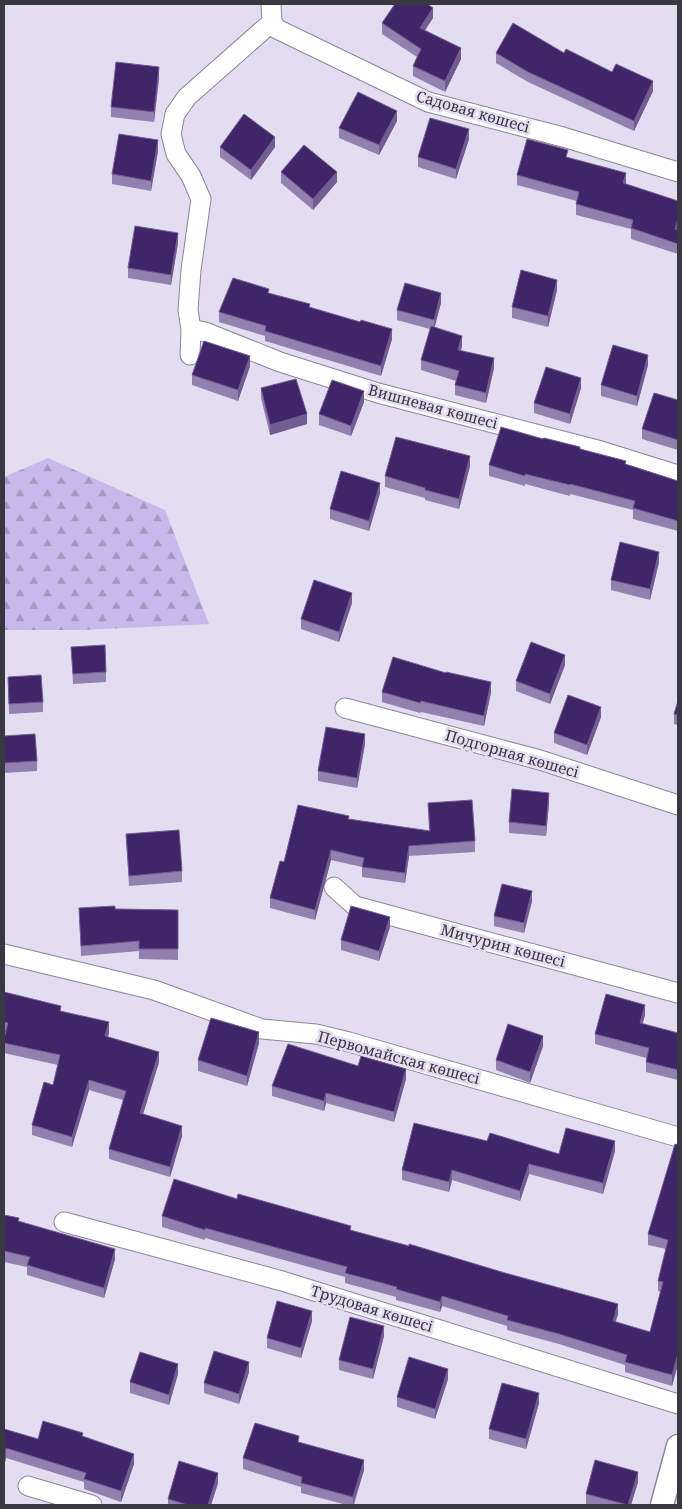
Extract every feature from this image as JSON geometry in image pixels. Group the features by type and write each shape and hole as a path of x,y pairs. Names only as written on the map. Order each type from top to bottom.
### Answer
{"street":[{"name":"Садовая көшесі","path":"273,18 428,102 563,137 678,172"},
{"path":"190,354 191,329 188,302 201,199 191,176 176,154 171,134 175,114 187,97 273,18"},
{"name":"Вишневая көшесі","path":"191,329 206,332 280,362 378,393 601,451 678,475"},
{"name":"Подгорная көшесі","path":"344,708 540,760 678,805"},
{"name":"Мичурин көшесі","path":"334,887 355,906 678,992"},
{"name":"Первомайская көшесі","path":"4,954 154,990 262,1029 316,1034 349,1042 678,1137"},
{"name":"Трудовая көшесі","path":"64,1222 282,1281 678,1404"},
{"path":"662,1505 678,1446"},
{"path":"28,1486 92,1505"}],"green space":[{"path":"48,458 165,510 209,624 83,630 4,630 4,477"}],"building":[{"path":"395,4 427,4 433,8 420,28 461,48 445,81 413,66 421,49 382,23"},
{"path":"513,23 564,53 566,49 612,72 616,64 653,81 634,121 528,72 496,53"},
{"path":"116,62 159,67 154,112 111,107"},
{"path":"358,92 397,111 379,145 339,128"},
{"path":"244,114 275,137 251,170 220,147"},
{"path":"430,118 469,129 456,169 418,157"},
{"path":"119,134 158,140 151,181 112,174"},
{"path":"527,139 568,150 566,157 626,173 623,183 678,201 678,219 675,229 678,230 678,244 631,228 633,220 576,204 579,192 517,175"},
{"path":"304,145 337,172 313,199 281,172"},
{"path":"135,226 178,233 171,275 128,268"},
{"path":"521,270 557,280 548,316 512,307"},
{"path":"233,278 269,289 268,293 310,304 309,307 392,329 381,366 265,331 266,326 219,312"},
{"path":"405,283 441,293 434,320 397,310"},
{"path":"431,326 462,336 458,350 494,358 486,393 455,385 459,371 421,360"},
{"path":"204,341 250,356 238,390 192,375"},
{"path":"613,345 648,355 637,396 601,385"},
{"path":"546,367 581,378 570,414 534,403"},
{"path":"296,379 307,414 270,425 261,388"},
{"path":"332,380 364,391 351,426 319,414"},
{"path":"654,393 678,400 678,440 642,429"},
{"path":"501,427 626,461 625,464 678,481 678,521 633,508 635,501 570,484 525,474 525,476 489,465"},
{"path":"396,437 470,456 459,499 385,476"},
{"path":"341,471 380,483 369,521 330,509"},
{"path":"620,542 659,552 650,589 611,580"},
{"path":"314,580 352,593 339,632 301,619"},
{"path":"531,642 565,655 550,694 516,681"},
{"path":"105,645 106,672 73,674 71,647"},
{"path":"393,657 446,673 491,682 484,716 421,701 420,703 382,692"},
{"path":"41,675 43,702 9,704 8,677"},
{"path":"568,695 601,707 587,745 554,733"},
{"path":"678,701 678,715 674,714"},
{"path":"326,727 365,734 357,778 318,771"},
{"path":"35,734 37,761 4,763 4,736"},
{"path":"512,789 549,793 546,826 509,822"},
{"path":"472,800 475,841 409,846 405,873 362,867 364,858 331,850 315,910 270,898 280,861 284,862 298,805 349,816 348,819 430,831 428,803"},
{"path":"179,830 182,871 129,876 126,834"},
{"path":"502,884 532,891 524,923 494,916"},
{"path":"115,906 115,909 178,910 178,949 139,949 139,941 81,946 79,908"},
{"path":"351,906 390,917 379,951 341,940"},
{"path":"4,992 61,1006 60,1011 109,1022 105,1036 159,1052 140,1113 182,1126 170,1167 109,1149 126,1091 89,1080 72,1137 32,1125 44,1082 53,1085 60,1055 4,1043 8,1023 4,1022"},
{"path":"606,994 645,1005 640,1023 678,1033 678,1070 646,1062 649,1048 595,1034"},
{"path":"211,1018 259,1032 247,1076 198,1060"},
{"path":"508,1024 543,1036 530,1072 496,1060"},
{"path":"288,1044 358,1066 361,1056 406,1069 394,1112 326,1093 324,1101 272,1086"},
{"path":"414,1123 487,1141 490,1133 559,1154 566,1128 615,1141 603,1183 529,1164 520,1191 452,1170 449,1182 402,1170"},
{"path":"675,1144 678,1145 678,1354 672,1375 625,1362 627,1355 507,1320 508,1316 442,1296 440,1302 396,1289 397,1287 345,1273 347,1267 205,1228 205,1230 162,1216 174,1179 237,1199 238,1194 351,1226 350,1230 409,1246 409,1244 618,1304 613,1321 650,1332 663,1282 658,1281 668,1240 648,1234"},
{"path":"4,1215 19,1218 18,1221 115,1249 104,1288 27,1265 30,1257 4,1251"},
{"path":"277,1301 312,1311 301,1348 267,1338"},
{"path":"350,1317 384,1326 373,1369 339,1360"},
{"path":"214,1351 249,1362 239,1394 204,1383"},
{"path":"140,1352 178,1364 169,1395 130,1382"},
{"path":"409,1357 448,1369 435,1409 397,1397"},
{"path":"502,1383 539,1393 526,1439 489,1429"},
{"path":"43,1421 83,1433 82,1436 134,1454 121,1491 84,1479 86,1473 6,1448 4,1456 4,1429 38,1439"},
{"path":"255,1423 299,1436 298,1442 364,1460 353,1497 301,1483 302,1477 243,1458"},
{"path":"595,1460 638,1472 628,1505 586,1494"},
{"path":"179,1461 218,1473 208,1505 188,1505 168,1499"}]}
